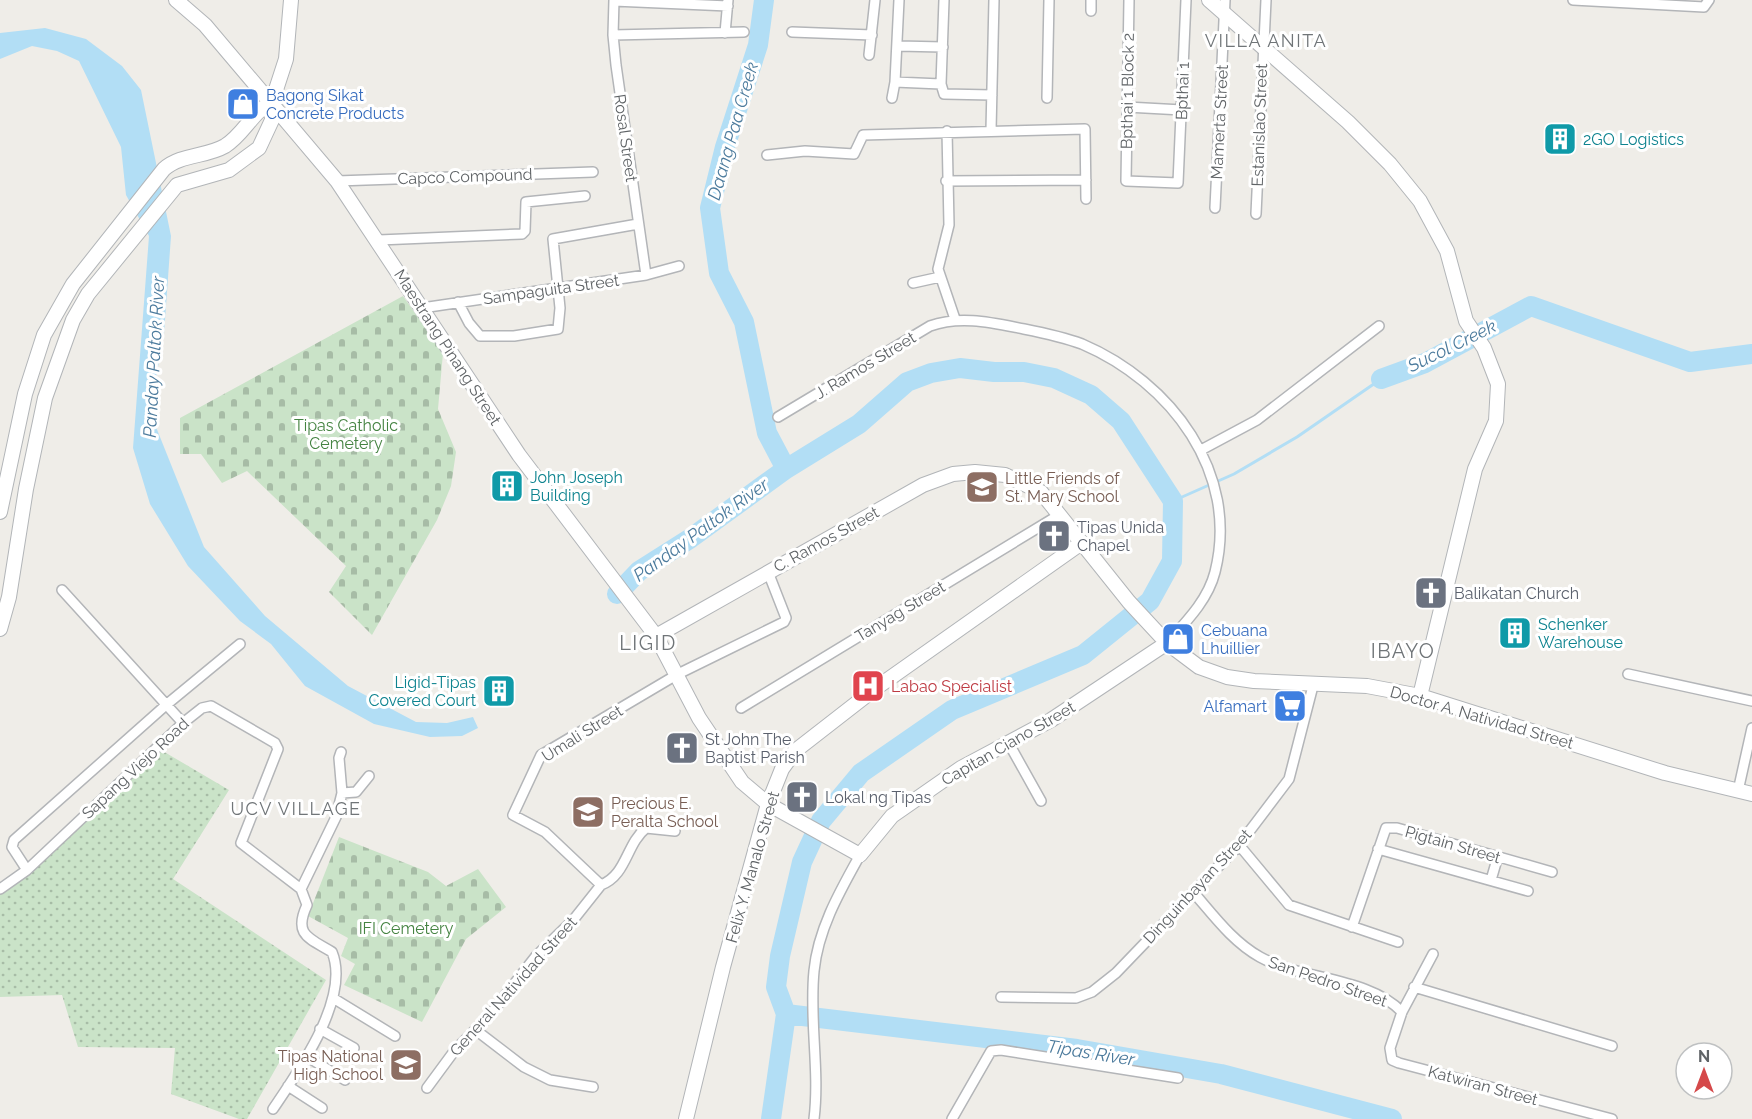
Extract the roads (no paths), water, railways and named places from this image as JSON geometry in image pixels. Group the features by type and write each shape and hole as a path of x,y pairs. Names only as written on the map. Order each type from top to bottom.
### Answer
{"main road":[{"name":"Maestrang Pinang Street","path":"176,0 205,26 338,180 519,455 656,636 678,674 699,718 742,782 768,804 860,855"},
{"path":"0,630 9,597 26,489 54,369 73,320 88,294 175,188 190,180 230,170 259,148 272,120 272,102 286,59 291,0"},
{"path":"1209,0 1348,122 1390,164 1420,201 1447,251 1470,328 1480,343 1499,390 1496,421 1475,469 1420,696"},
{"path":"0,512 25,394 44,335 73,284 161,172 180,160 223,147 237,135 259,109 272,102"},
{"name":"C. Ramos Street","path":"656,636 923,485 953,474 975,472 1005,475 1041,492 1059,514"},
{"name":"Doctor A. Natividad Street","path":"1059,514 1080,544 1129,603 1167,643 1199,667 1227,677 1254,681 1366,686 1420,696 1665,773 1745,793"},
{"name":"Felix Y. Manalo Street","path":"687,1119 723,967 768,804 782,769 795,751 876,688 1080,544"},
{"name":"Capitan Ciano Street","path":"860,855 892,816 961,768 1051,720 1167,643"}],"street":[{"path":"614,0 728,3 725,33"},
{"name":"Rosal Street","path":"614,0 613,34 646,275"},
{"path":"869,55 875,0"},
{"path":"892,0 899,0 898,46 892,98"},
{"path":"944,0 942,84 944,94 992,95"},
{"path":"991,130 994,0"},
{"path":"1047,98 1049,0"},
{"path":"1091,0 1091,11"},
{"name":"Bpthai 1 Block 2","path":"1129,0 1125,181 1179,183"},
{"name":"Bpthai 1","path":"1179,183 1186,0"},
{"name":"Mamerta Street","path":"1215,208 1225,0"},
{"name":"Estanislao Street","path":"1256,214 1266,0"},
{"path":"1573,0 1704,7 1709,0"},
{"path":"613,34 744,32"},
{"path":"792,32 872,35"},
{"path":"898,46 943,46"},
{"path":"895,82 942,84"},
{"path":"1127,107 1182,110"},
{"path":"767,155 805,152 854,154 863,135 1084,129 1086,199"},
{"path":"947,131 946,180 949,225 938,269 955,319"},
{"name":"Capco Compound","path":"338,180 593,172"},
{"path":"946,180 1086,180"},
{"path":"379,240 522,234 525,231 526,202 585,196"},
{"path":"458,302 477,335 513,336 558,329 558,289 553,239 638,224"},
{"name":"Sampaguita Street","path":"422,308 646,275 679,266"},
{"path":"913,283 940,277"},
{"name":"J. Ramos Street","path":"778,417 930,326 955,319 1058,336 1083,345 1139,377 1169,405 1201,450 1217,490 1222,525 1215,573 1198,608 1167,643"},
{"path":"1201,450 1257,420 1379,326"},
{"name":"Tanyag Street","path":"741,708 1059,514"},
{"name":"Umali Street","path":"601,885 544,832 513,815 541,755 678,674 784,622 786,618 768,572"},
{"path":"62,590 183,723"},
{"path":"27,870 12,847 14,840 166,705 240,644"},
{"path":"1628,674 1752,701"},
{"name":"Dinguinbayan Street","path":"1000,997 1076,998 1092,992 1116,973 1239,845 1289,778 1314,682"},
{"name":"Sapang Viejo Road","path":"0,890 27,870 183,723 201,708 211,706 278,746 241,843 301,889"},
{"path":"1745,793 1752,728"},
{"path":"1008,742 1041,801"},
{"path":"273,1109 306,1056 333,998 335,958 332,952 305,936 301,928 301,920 307,905 301,889 336,817 342,793 339,758 341,752"},
{"path":"342,793 356,792 369,776"},
{"name":"Pigtain Street","path":"1352,927 1383,831 1391,827 1552,872"},
{"name":"General Natividad Street","path":"427,1088 455,1050 477,1031 536,956 574,919 601,885 611,881 618,874 639,834 646,828 675,831"},
{"path":"1239,845 1285,902 1295,908 1398,942"},
{"path":"1378,849 1528,891"},
{"path":"814,1119 817,1091 813,1005 817,957 834,903 860,855"},
{"path":"1491,880 1498,856"},
{"name":"San Pedro Street","path":"1194,893 1236,940 1262,958 1384,997 1402,1012 1390,1057"},
{"path":"1402,1012 1433,954"},
{"path":"1414,987 1612,1046"},
{"path":"333,998 394,1036"},
{"path":"320,1029 354,1048"},
{"path":"477,1031 524,1067 550,1080 593,1087"},
{"path":"952,1119 991,1051 1001,1050 1178,1078"},
{"path":"306,1056 345,1080"},
{"name":"Katwiran Street","path":"1390,1057 1399,1063 1612,1119"},
{"path":"288,1086 322,1108"}],"water":[{"path":"45,28 86,39 122,66 141,90 171,236 164,334 154,388 156,427 204,547 265,616 348,686 416,722 447,723 473,717 478,728 462,736 430,737 374,724 305,686 271,644 240,621 188,566 150,504 133,448 149,236 126,195 121,147 79,61 57,51 32,46 0,59 0,33"}],"waterway":[{"name":"Daang Paa Creek","path":"764,0 758,45 725,147 710,208 719,273 744,322 767,433 786,469 859,424 907,382 931,373 960,368 994,372 1024,372 1054,378 1091,395 1121,421 1173,501 1172,561 1150,601 1083,655 952,710 861,773 821,821 802,862 780,956 776,987 786,1014 771,1119"},
{"name":"Sucol Creek","path":"1381,379 1425,363 1531,306 1690,362 1752,354"},
{"name":"Sucol Creek","path":"1173,501 1234,474 1297,437 1381,379"},
{"name":"Panday Paltok River","path":"617,594 639,571 691,538 786,469"},
{"name":"Tipas River","path":"786,1014 1077,1049 1221,1074 1392,1119"}],"place":[{"name":"Bagong Sikat Concrete Products","path":"243,104"},
{"name":"2GO Logistics","path":"1560,139"},
{"name":"John Joseph Building","path":"507,486"},
{"name":"Little Friends of St. Mary School","path":"982,487"},
{"name":"Tipas Unida Chapel","path":"1054,536"},
{"name":"Balikatan Church","path":"1431,593"},
{"name":"Schenker Warehouse","path":"1515,633"},
{"name":"Cebuana Lhuillier","path":"1178,639"},
{"name":"Labao Specialist","path":"868,686"},
{"name":"Ligid-Tipas Covered Court","path":"499,691"},
{"name":"Alfamart","path":"1290,706"},
{"name":"St John The Baptist Parish","path":"682,748"},
{"name":"Lokal ng Tipas","path":"802,797"},
{"name":"Precious E. Peralta School","path":"588,812"},
{"name":"Tipas National High School","path":"406,1065"}],"district":[{"name":"VILLA ANITA","path":"1266,41"},
{"name":"LIGID","path":"648,643"},
{"name":"IBAYO","path":"1403,651"},
{"name":"UCV VILLAGE","path":"296,809"}],"park label":[{"name":"Tipas Catholic Cemetery","path":"346,434"},
{"name":"IFI Cemetery","path":"406,928"}]}
